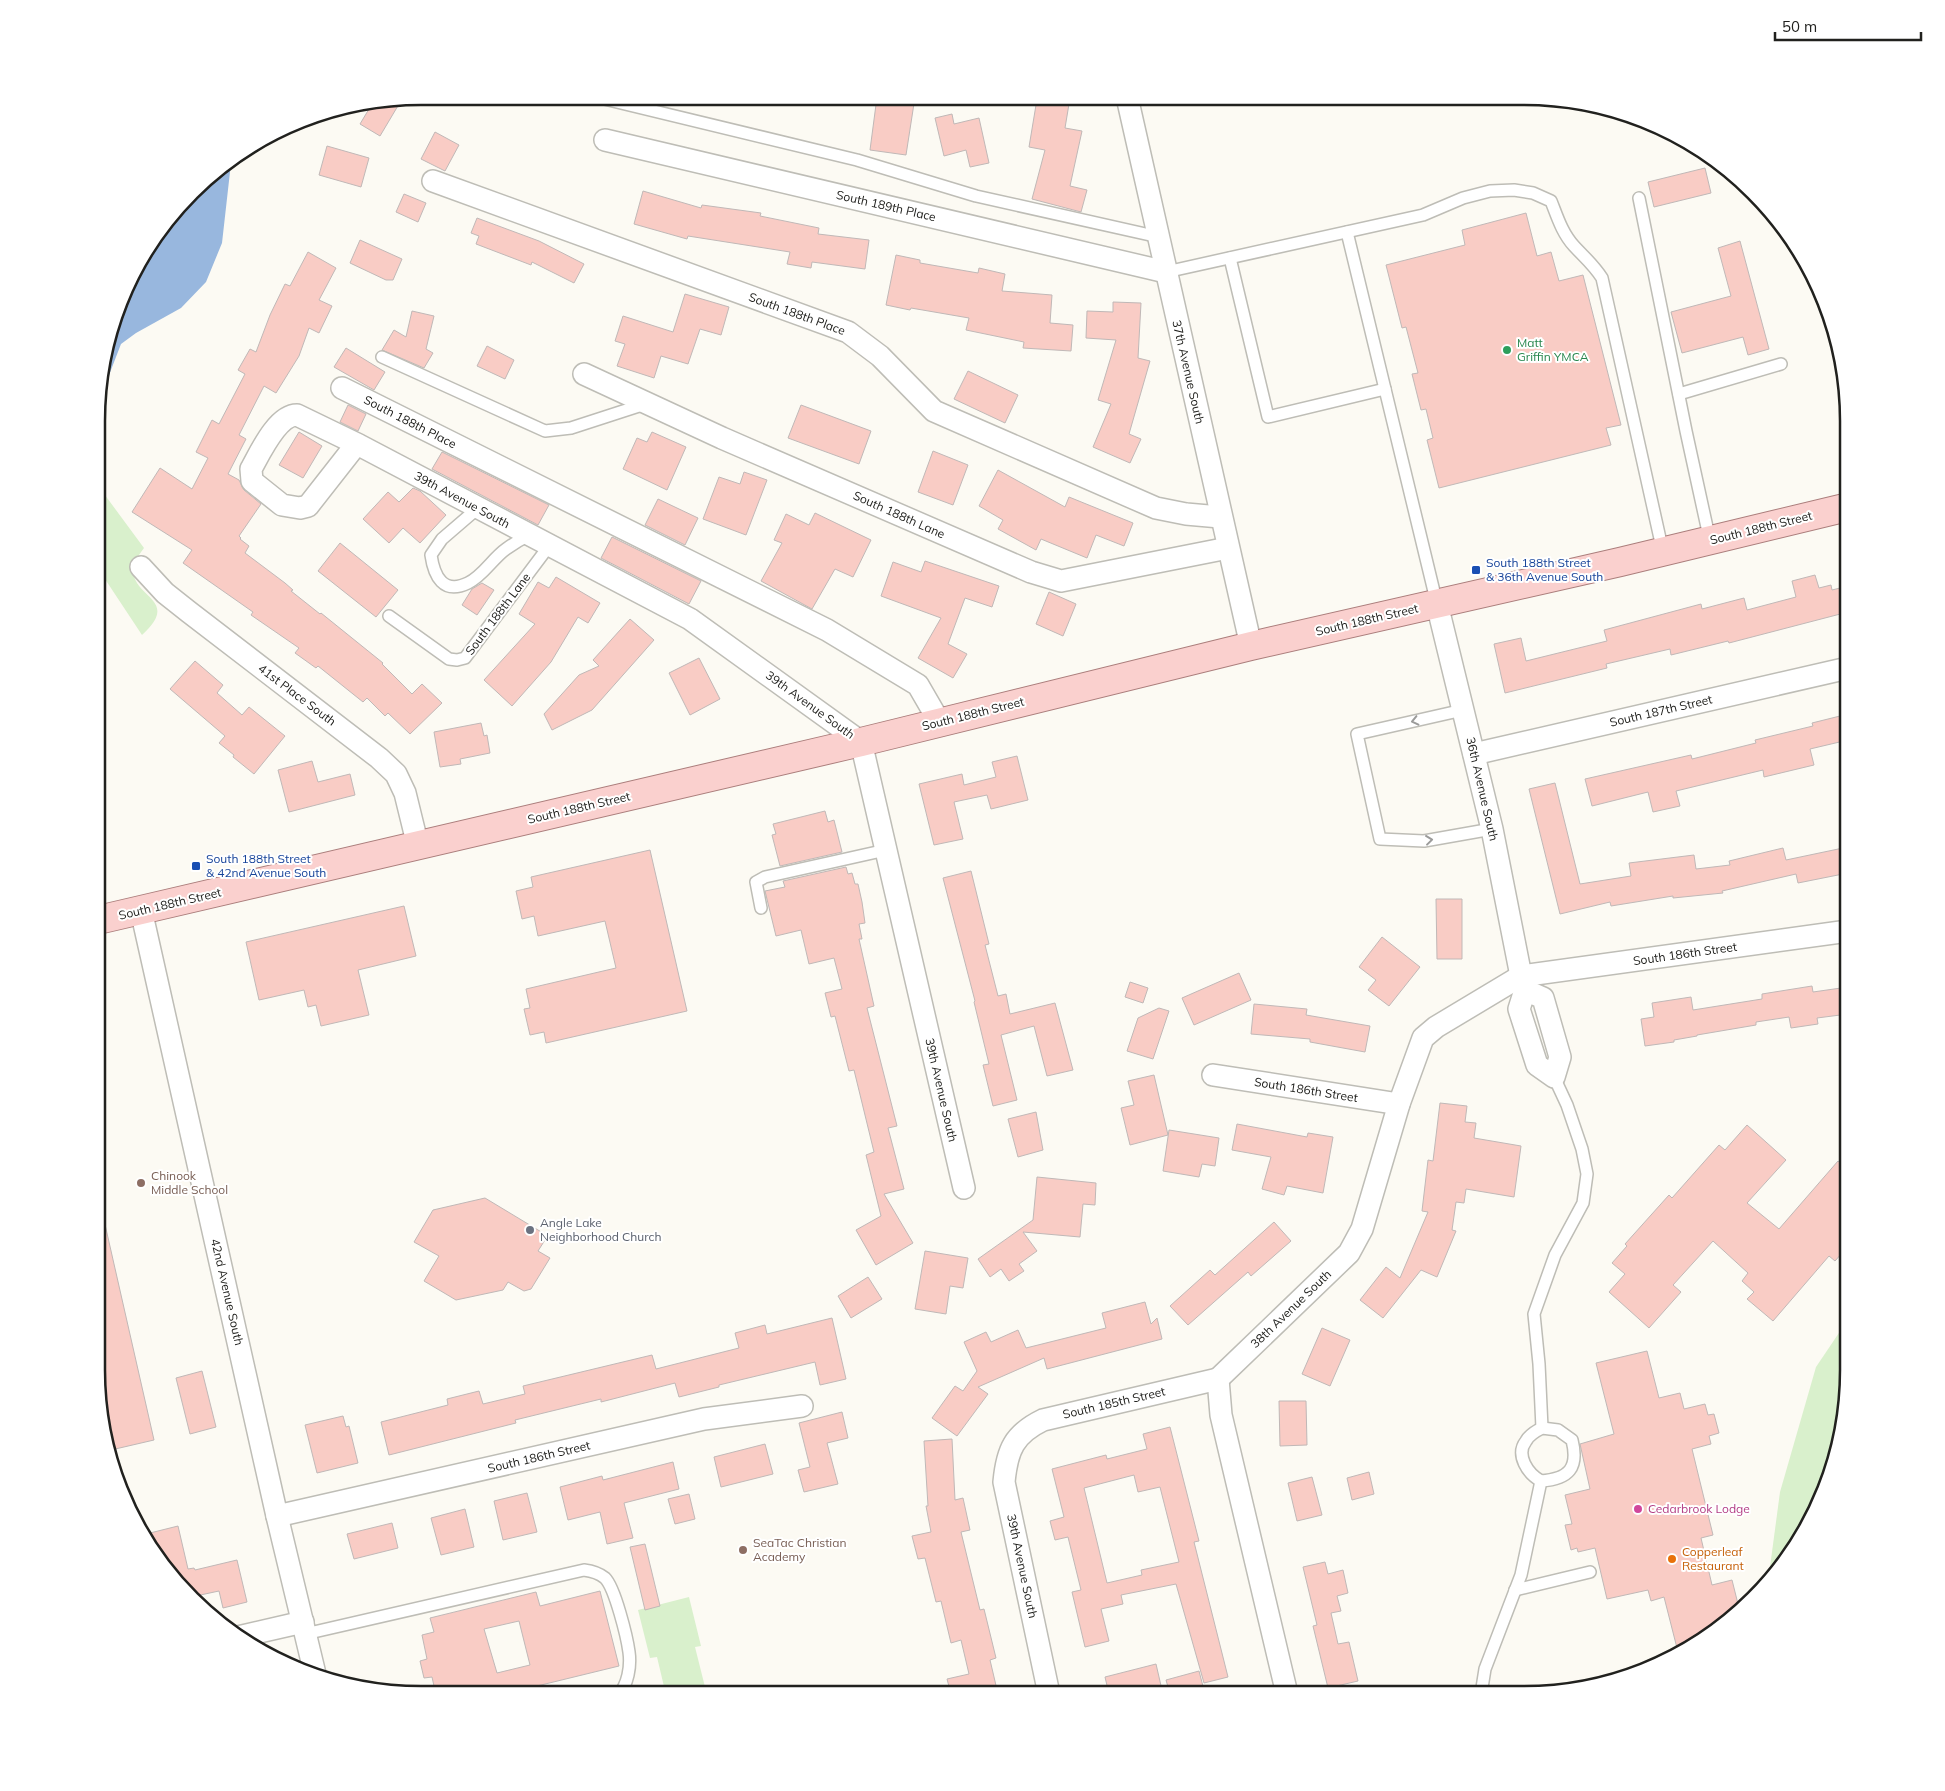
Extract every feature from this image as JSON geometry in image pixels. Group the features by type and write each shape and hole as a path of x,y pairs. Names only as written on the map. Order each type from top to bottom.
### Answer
{"main road":[{"name":"South 188th Street","path":"105,918 861,742 1251,646 1663,552 1840,509"}],"street":[{"name":"37th Avenue South","path":"1129,105 1220,517 1251,646"},
{"name":"South 189th Place","path":"605,140 1166,272"},
{"name":"South 188th Place","path":"433,181 848,332 880,356 934,411 1156,508 1186,514 1220,517"},
{"name":"South 188th Lane","path":"584,374 722,438 1022,568 1062,581 1228,548"},
{"name":"South 188th Place","path":"342,388 827,630 918,685 940,723"},
{"name":"39th Avenue South","path":"359,445 355,446 308,506 300,508 282,505 252,481 250,476 251,469 278,426 291,415 296,415 359,445 690,619 861,742 964,1188"},
{"name":"41st Place South","path":"142,567 165,593 183,608 379,758 396,774 405,792 418,846"},
{"name":"36th Avenue South","path":"1437,604 1492,829 1523,983"},
{"name":"South 187th Street","path":"1474,754 1840,670"},
{"name":"42nd Avenue South","path":"141,910 277,1516 313,1667"},
{"name":"South 186th Street","path":"1523,983 1840,932"},
{"path":"1523,983 1543,998 1560,1057 1554,1077"},
{"name":"38th Avenue South","path":"1218,1379 1349,1253 1362,1229 1399,1104 1423,1038 1436,1027 1523,983"},
{"name":"South 186th Street","path":"1213,1075 1399,1104"},
{"path":"1218,1379 1221,1415 1284,1686"},
{"name":"South 185th Street","path":"1016,1440 1027,1428 1043,1420 1218,1379"},
{"name":"South 186th Street","path":"277,1516 704,1419 802,1406"},
{"name":"39th Avenue South","path":"1016,1440 1006,1461 1004,1482 1047,1686"},
{"path":"250,1635 304,1628"}],"lane":[{"path":"629,105 857,160 976,196 1159,237"},
{"path":"1166,272 1423,215 1463,198 1490,191 1514,190 1533,193 1551,200 1562,228 1573,245 1593,263 1602,278 1663,552"},
{"path":"1640,198 1710,541"},
{"path":"1347,232 1437,604"},
{"path":"1230,258 1268,417 1385,389"},
{"path":"382,357 545,431 571,428 647,403"},
{"path":"1679,394 1781,364"},
{"path":"478,508 442,539 431,555 434,571 441,582 451,586 468,583 504,550 529,535"},
{"name":"South 188th Lane","path":"388,616 450,659 464,658 549,546"},
{"path":"1463,710 1357,734 1380,839 1424,841 1492,829"},
{"path":"761,908 756,882 765,877 886,850"},
{"path":"1542,1428 1534,1314 1555,1255 1582,1203 1587,1174 1582,1149 1567,1105 1554,1077"},
{"path":"1542,1428 1564,1432 1572,1440 1576,1454 1571,1469 1564,1477 1541,1482 1525,1468 1522,1452 1524,1442 1542,1428"},
{"path":"1482,1686 1485,1669 1521,1575 1541,1482"},
{"path":"304,1628 584,1570 595,1572 606,1579 615,1595 629,1652 628,1674 625,1686"},
{"path":"1515,1590 1590,1572"}],"green space":[{"path":"105,495 144,548 135,562 134,574 137,583 156,604 157,612 154,622 142,635 105,579"},
{"path":"1840,1331 1839,1390 1834,1431 1829,1452 1816,1491 1798,1528 1770,1568 1780,1492 1816,1367"},
{"path":"689,1597 701,1646 695,1647 705,1686 664,1686 657,1657 650,1658 638,1610"}],"water":[{"path":"230,169 222,243 206,282 181,308 136,333 121,344 109,376 122,320 129,300 147,263 183,213 213,183"}],"building":[{"path":"876,105 914,105 906,155 870,150"},
{"path":"1036,105 1069,105 1065,128 1082,131 1070,186 1087,190 1081,212 1032,199 1045,150 1029,147"},
{"path":"398,106 380,136 360,124 369,110"},
{"path":"952,114 954,124 979,118 989,163 970,167 966,150 944,156 935,118"},
{"path":"435,132 459,145 445,171 421,159"},
{"path":"327,146 369,158 361,187 319,175"},
{"path":"1705,168 1711,193 1654,207 1648,182"},
{"path":"643,191 701,208 702,205 761,213 760,216 819,228 818,234 869,240 865,269 812,262 811,268 787,264 790,252 688,236 687,239 634,224"},
{"path":"404,194 426,203 418,222 396,212"},
{"name":"Matt Griffin YMCA","path":"1526,213 1537,256 1551,252 1559,281 1583,275 1621,425 1606,428 1611,445 1439,488 1427,440 1433,438 1426,409 1421,410 1412,374 1418,373 1406,327 1402,328 1386,265 1465,245 1462,230"},
{"path":"477,218 539,241 584,264 574,283 532,262 531,265 476,244 479,236 471,233"},
{"path":"360,240 402,259 393,280 386,280 350,263"},
{"path":"1740,241 1769,349 1748,355 1743,337 1682,353 1671,312 1731,296 1718,248"},
{"path":"308,252 336,268 319,300 332,306 319,333 309,328 299,356 276,393 264,386 239,435 246,439 228,474 239,480 244,490 261,504 239,536 249,546 245,553 383,663 412,694 422,684 442,703 410,734 388,713 385,716 367,698 363,702 318,666 316,668 295,653 299,648 251,615 253,612 183,563 192,550 132,512 160,468 192,489 208,458 196,452 212,420 219,424 245,374 238,370 250,349 256,352 270,315 285,284 290,286"},
{"path":"896,255 920,260 920,263 978,273 979,268 1005,274 1002,291 1052,295 1050,323 1073,325 1071,351 1023,348 1024,342 966,330 969,318 886,305"},
{"path":"685,294 729,307 721,335 700,329 688,364 661,356 654,378 617,366 625,344 615,341 623,316 673,332"},
{"path":"1113,302 1141,303 1138,358 1150,361 1129,434 1141,439 1130,463 1093,447 1111,404 1098,400 1116,340 1086,338 1087,311 1113,312"},
{"path":"412,311 434,316 426,349 433,353 424,368 382,350 394,330 406,337"},
{"path":"487,346 514,360 505,379 477,366"},
{"path":"346,348 385,372 374,390 334,367"},
{"path":"968,371 1018,395 1005,423 954,399"},
{"path":"348,405 366,414 358,431 340,422"},
{"path":"801,405 871,431 859,464 788,438"},
{"path":"299,432 322,446 303,478 279,465"},
{"path":"652,432 686,447 667,490 623,469 637,438 647,442"},
{"path":"933,451 968,465 953,505 918,492"},
{"path":"442,452 549,505 538,525 432,469"},
{"path":"998,470 1065,507 1069,497 1133,523 1124,546 1096,535 1087,558 1041,539 1036,550 998,529 1003,520 979,506"},
{"path":"744,472 767,480 746,535 703,519 719,477 740,484"},
{"path":"413,488 420,491 446,515 420,543 403,528 389,543 363,519 388,492 399,502"},
{"path":"658,499 698,518 685,545 645,525"},
{"path":"815,513 871,540 853,577 835,569 812,609 761,581 782,543 774,540 786,514 809,525"},
{"path":"612,537 701,581 689,604 601,558"},
{"path":"340,543 398,590 376,617 318,571"},
{"path":"925,561 999,586 992,607 965,598 948,644 967,654 953,678 918,658 941,618 881,596 893,562 921,572"},
{"path":"1815,575 1819,588 1831,585 1832,590 1840,588 1840,614 1729,643 1728,641 1671,655 1670,649 1606,664 1607,668 1505,693 1494,644 1521,638 1526,661 1607,641 1604,630 1701,604 1702,609 1744,598 1747,610 1796,597 1792,581"},
{"path":"556,577 600,603 588,623 578,617 551,662 512,706 484,680 535,624 519,614 538,582 549,588"},
{"path":"482,583 494,590 477,615 462,605 472,589"},
{"path":"1049,592 1076,604 1063,636 1036,624"},
{"path":"630,619 654,640 592,710 552,730 544,714 579,675 599,666 593,660"},
{"path":"699,658 720,699 690,715 669,673"},
{"path":"195,661 223,685 217,693 242,715 249,707 285,736 254,774 219,743 225,736 170,689"},
{"path":"1840,716 1840,742 1810,749 1814,765 1764,777 1763,770 1676,791 1680,806 1653,812 1648,792 1592,806 1585,779 1691,755 1692,759 1756,743 1755,740 1813,726 1812,723"},
{"path":"481,723 484,736 487,735 490,753 460,759 461,764 440,767 434,732"},
{"path":"1017,756 1028,800 991,809 987,795 954,802 963,839 934,845 919,784 962,774 964,785 996,777 992,762"},
{"path":"312,761 318,782 350,774 355,795 289,812 278,770"},
{"path":"1555,783 1580,884 1631,876 1629,863 1694,855 1696,869 1730,865 1729,861 1783,848 1786,860 1840,849 1840,875 1798,883 1796,874 1722,891 1723,893 1673,898 1673,896 1611,906 1610,902 1560,914 1529,789"},
{"path":"825,811 828,822 834,820 842,852 780,866 772,835 776,834 773,824"},
{"path":"650,850 687,1011 546,1043 544,1032 530,1035 524,1009 530,1008 526,989 616,968 605,921 538,936 534,916 522,919 516,891 533,887 531,877"},
{"path":"846,867 848,874 852,873 855,884 858,884 862,902 865,923 859,924 862,939 859,939 874,1006 867,1008 897,1126 888,1128 904,1189 884,1194 913,1243 876,1265 856,1230 881,1216 866,1155 874,1152 854,1070 849,1071 835,1016 831,1017 825,993 842,989 834,958 809,964 801,930 776,936 765,891 785,887 783,881"},
{"path":"971,871 989,944 985,945 998,996 1006,994 1010,1014 1055,1003 1073,1070 1047,1076 1034,1026 1001,1035 1017,1100 993,1106 983,1065 989,1064 975,1001 943,878"},
{"path":"1436,899 1462,899 1462,959 1437,959"},
{"path":"404,906 416,956 358,970 369,1015 321,1026 316,1005 308,1007 304,990 259,1000 246,942"},
{"path":"1382,937 1420,967 1389,1006 1368,990 1376,980 1359,967"},
{"path":"1239,973 1251,1000 1194,1025 1182,998"},
{"path":"1130,982 1148,988 1143,1003 1125,997"},
{"path":"1812,986 1813,992 1840,988 1840,1015 1817,1018 1818,1024 1791,1028 1789,1017 1756,1022 1756,1025 1645,1046 1641,1019 1654,1017 1652,1003 1691,997 1693,1010 1762,999 1762,994"},
{"path":"1254,1004 1307,1009 1306,1015 1370,1026 1365,1052 1310,1042 1310,1039 1251,1034"},
{"path":"1159,1008 1169,1011 1153,1059 1127,1051 1138,1018"},
{"path":"1154,1075 1168,1135 1130,1145 1121,1108 1134,1105 1128,1081"},
{"path":"1440,1103 1467,1106 1465,1122 1476,1123 1474,1138 1521,1146 1514,1197 1466,1189 1464,1203 1456,1202 1452,1230 1456,1231 1437,1277 1421,1270 1383,1318 1360,1300 1386,1267 1400,1278 1428,1212 1422,1211 1428,1160 1433,1161"},
{"path":"1036,1112 1043,1150 1018,1157 1008,1119"},
{"path":"1237,1124 1307,1137 1308,1133 1333,1137 1323,1193 1287,1186 1284,1195 1262,1189 1271,1157 1232,1150"},
{"path":"1747,1125 1786,1160 1747,1203 1779,1229 1838,1161 1840,1163 1840,1255 1835,1261 1829,1256 1773,1321 1747,1299 1754,1292 1742,1281 1748,1273 1713,1241 1673,1285 1681,1292 1649,1328 1609,1292 1625,1274 1612,1263 1627,1246 1625,1244 1669,1195 1672,1198 1719,1145 1725,1150"},
{"path":"1169,1130 1219,1138 1215,1166 1202,1164 1199,1177 1163,1171"},
{"path":"1037,1177 1096,1183 1095,1205 1083,1204 1080,1237 1023,1232 1037,1251 1019,1264 1024,1271 1009,1281 1001,1269 990,1277 978,1259 1033,1220"},
{"path":"485,1198 543,1233 545,1240 538,1251 550,1258 531,1289 524,1291 508,1282 503,1290 456,1300 424,1281 439,1256 414,1242 433,1210"},
{"path":"1274,1222 1291,1241 1251,1276 1248,1272 1188,1325 1170,1306 1210,1270 1215,1275"},
{"path":"105,1224 154,1440 115,1449 111,1431 105,1370"},
{"path":"925,1251 968,1258 963,1288 950,1286 946,1314 915,1309"},
{"path":"868,1277 882,1299 851,1318 838,1296"},
{"path":"1145,1302 1151,1324 1157,1318 1162,1339 1047,1369 1044,1358 978,1387 988,1394 957,1436 932,1418 955,1386 963,1391 977,1371 964,1342 986,1332 991,1342 1018,1330 1026,1348 1106,1328 1102,1313"},
{"path":"832,1318 846,1379 820,1385 815,1362 719,1385 719,1387 679,1397 675,1383 601,1402 601,1399 515,1420 516,1423 389,1455 381,1422 448,1405 447,1399 479,1391 483,1404 525,1394 523,1386 652,1355 656,1369 739,1348 735,1333 765,1325 767,1334"},
{"path":"1322,1328 1350,1340 1330,1386 1302,1374"},
{"name":"Cedarbrook Lodge","path":"1647,1351 1659,1398 1680,1393 1684,1409 1705,1404 1708,1415 1714,1414 1719,1433 1709,1436 1711,1444 1692,1449 1713,1535 1701,1538 1712,1585 1732,1580 1738,1602 1716,1621 1677,1647 1664,1597 1651,1601 1648,1590 1607,1599 1595,1548 1578,1552 1577,1548 1571,1550 1565,1525 1572,1524 1565,1495 1590,1489 1580,1444 1614,1434 1596,1363"},
{"path":"202,1371 216,1427 190,1434 176,1378"},
{"path":"1279,1401 1306,1401 1307,1445 1280,1446"},
{"path":"842,1412 848,1438 827,1443 838,1484 804,1492 798,1470 810,1467 799,1423"},
{"path":"343,1416 346,1427 349,1426 358,1463 317,1473 305,1425"},
{"path":"1170,1427 1199,1541 1194,1542 1228,1677 1204,1683 1176,1584 1121,1595 1123,1604 1101,1609 1109,1641 1085,1647 1072,1592 1081,1590 1068,1537 1055,1540 1050,1521 1064,1517 1052,1469 1106,1455 1107,1459 1147,1449 1143,1434","holes":["1134,1475 1138,1492 1160,1487 1179,1562 1141,1570 1142,1575 1107,1583 1084,1488"]},
{"path":"952,1439 955,1500 963,1498 970,1530 961,1532 980,1610 984,1609 996,1658 990,1660 996,1686 949,1686 947,1679 969,1674 961,1640 951,1643 941,1601 936,1602 925,1558 918,1559 912,1536 931,1532 926,1506 928,1506 924,1441"},
{"path":"765,1444 773,1474 721,1487 714,1457"},
{"path":"673,1462 679,1489 624,1503 633,1538 607,1544 600,1512 568,1520 560,1487 602,1476 603,1480"},
{"path":"1369,1472 1374,1494 1352,1500 1347,1478"},
{"path":"1312,1477 1322,1515 1297,1521 1288,1483"},
{"path":"527,1493 537,1532 503,1540 494,1501"},
{"path":"689,1494 695,1519 675,1524 668,1499"},
{"path":"465,1509 474,1547 441,1555 431,1518"},
{"path":"392,1523 398,1548 354,1559 347,1534"},
{"path":"178,1526 188,1569 194,1568 195,1570 237,1560 247,1602 223,1608 219,1591 200,1595 170,1562 150,1533"},
{"path":"645,1544 660,1606 645,1610 630,1547"},
{"path":"1325,1562 1328,1574 1343,1570 1348,1593 1337,1596 1341,1611 1331,1613 1338,1644 1349,1642 1358,1681 1328,1686 1313,1626 1317,1625 1303,1567"},
{"path":"600,1591 619,1666 537,1686 434,1686 432,1677 424,1678 420,1661 427,1659 422,1635 434,1632 430,1618 536,1592 540,1606","holes":["519,1621 530,1665 497,1673 484,1629"]},
{"path":"1156,1664 1161,1686 1107,1686 1105,1677"},
{"path":"1199,1671 1203,1686 1168,1686 1166,1680"}],"place":[{"name":"Matt Griffin YMCA","path":"1507,350"},
{"name":"South 188th Street & 36th Avenue South","path":"1476,570"},
{"name":"South 188th Street & 42nd Avenue South","path":"196,866"},
{"name":"Chinook Middle School","path":"141,1183"},
{"name":"Angle Lake Neighborhood Church","path":"530,1230"},
{"name":"Cedarbrook Lodge","path":"1638,1509"},
{"name":"SeaTac Christian Academy","path":"743,1550"},
{"name":"Copperleaf Restaurant","path":"1672,1559"}]}
